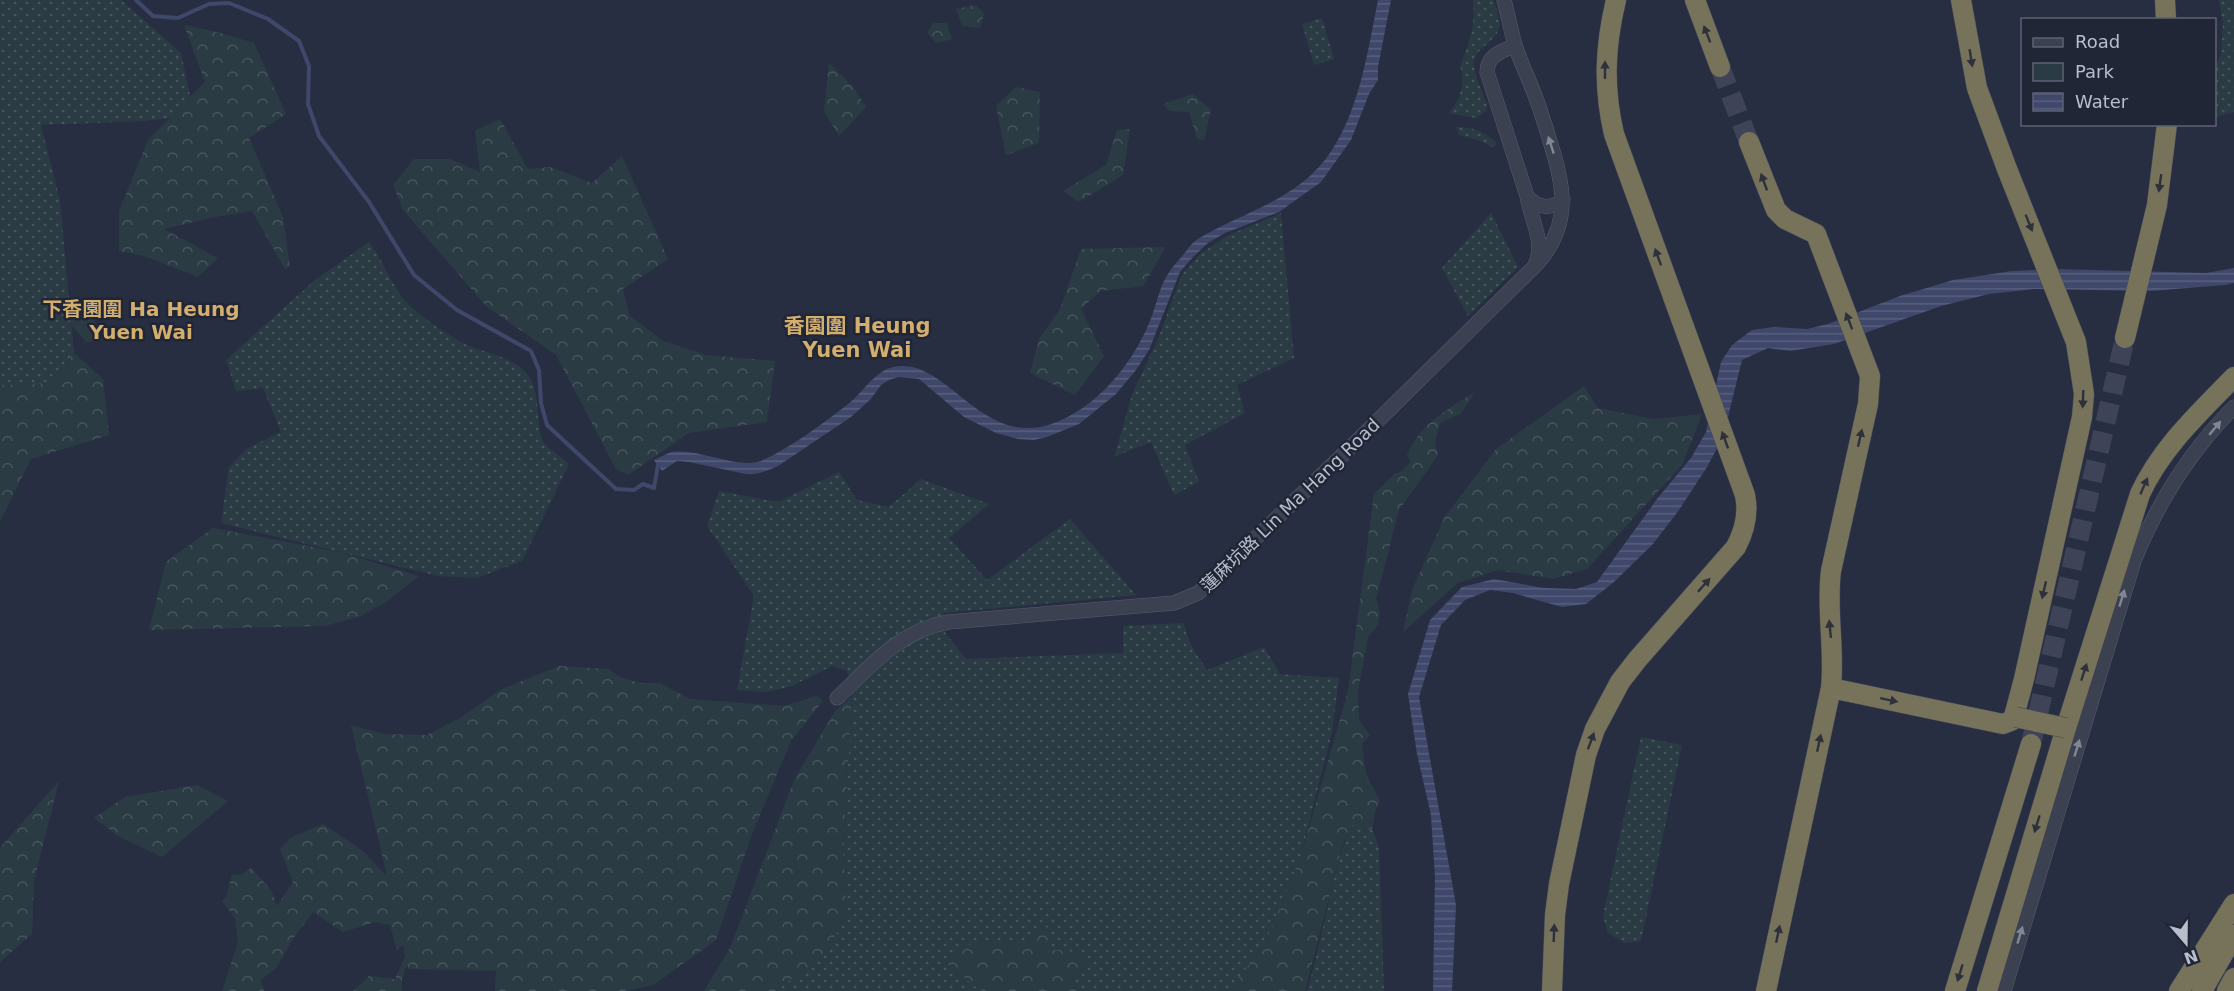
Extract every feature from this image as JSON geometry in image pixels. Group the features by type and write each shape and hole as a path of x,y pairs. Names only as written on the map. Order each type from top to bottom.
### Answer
{"highway":[{"path":"1552,991 1555,915 1559,884 1586,755 1595,729 1620,682 1637,660 1736,548 1742,537 1747,517 1744,495 1614,134 1609,112 1605,71 1608,37 1616,0"},
{"path":"1695,0 1720,67"},
{"path":"1831,688 2010,723 2015,717 2082,417 2084,394 2076,342 2007,169 1974,78 1961,0"},
{"path":"2165,0 2166,18"},
{"path":"2126,338 2157,205 2167,126"},
{"path":"1749,142 1776,210 1785,219 1814,232 1818,238 1870,376 1868,404 1831,571 1828,600 1833,656 1831,688 1766,991"},
{"path":"1987,991 2132,516 2149,475 2176,439 2234,377"},
{"path":"2015,717 2066,728"},
{"path":"1955,991 2031,744"},
{"path":"2179,991 2234,904"},
{"path":"2202,991 2234,935"},
{"path":"2227,991 2234,978"}],"street":[{"name":"蓮麻坑路 Lin Ma Hang Road","path":"837,698 892,646 908,635 927,627 948,622 1174,603 1198,593 1209,585 1532,269 1548,251 1555,238 1562,214 1563,200 1559,169 1533,90 1515,46 1504,0"},
{"path":"1515,46 1492,58 1487,66 1487,72 1527,196 1540,249 1538,259 1532,269"},
{"path":"1527,196 1543,207 1549,207 1563,200"},
{"path":"2004,991 2134,561 2149,526 2183,470 2201,444 2234,407"}],"green space":[{"path":"0,0 121,0 181,53 194,115 144,121 41,125 60,201 74,353 49,383 0,385"},
{"path":"1473,0 1493,0 1499,24 1494,37 1481,49 1475,59 1476,75 1487,105 1486,111 1476,118 1449,113 1461,91 1460,66 1471,34 1474,17"},
{"path":"2219,0 2234,0 2234,112 2216,117 2216,64 2221,55 2223,23"},
{"path":"975,5 984,13 980,28 962,26 956,9"},
{"path":"1322,18 1334,59 1314,65 1302,24"},
{"path":"933,23 947,23 952,39 937,43 927,33"},
{"path":"184,25 254,43 286,114 249,138 283,217 290,266 285,269 252,211 164,229 218,258 198,277 144,256 119,251 119,211 148,140 205,82"},
{"path":"829,63 853,87 866,107 839,136 824,111"},
{"path":"1016,87 1040,92 1039,143 1006,155 996,106"},
{"path":"1193,94 1211,110 1204,140 1197,139 1189,112 1170,111 1163,104"},
{"path":"500,119 528,169 550,167 592,183 622,156 668,259 623,289 629,315 663,341 706,355 775,361 767,422 689,433 628,475 616,469 556,355 486,306 403,210 393,185 414,159 450,159 480,172 475,131"},
{"path":"1456,127 1482,132 1496,142 1495,147 1459,135"},
{"path":"1130,129 1123,175 1079,202 1063,191 1106,165 1117,130"},
{"path":"1281,213 1294,358 1237,385 1245,413 1185,445 1199,482 1174,495 1151,442 1114,457 1133,392 1158,339 1182,274 1200,254 1229,235"},
{"path":"1491,213 1518,267 1468,316 1442,268"},
{"path":"369,242 398,292 414,309 461,342 519,366 532,382 544,444 569,464 522,561 477,578 438,576 221,523 229,467 246,449 281,432 263,388 236,391 226,360 314,281"},
{"path":"1166,247 1143,286 1100,291 1081,309 1104,356 1075,395 1030,373 1039,339 1060,309 1081,249"},
{"path":"78,311 93,317 102,341 86,342 69,322"},
{"path":"74,353 103,379 109,435 31,459 0,522 0,385 49,383"},
{"path":"1584,386 1598,408 1654,419 1702,414 1682,465 1587,569 1553,579 1498,570 1458,583 1403,632 1412,590 1444,518 1496,449"},
{"path":"1475,392 1462,413 1440,423 1435,443 1438,455 1399,510 1376,599 1380,612 1378,625 1368,637 1358,692 1359,720 1370,735 1362,744 1366,774 1380,801 1375,812 1372,830 1351,825 1342,847 1305,991 1227,991 1263,948 1300,859 1348,691 1374,494 1411,461 1407,456 1418,435 1435,419"},
{"path":"839,472 857,500 889,507 921,479 989,504 949,538 987,580 1070,519 1136,595 943,613 944,631 966,659 1123,653 1123,626 1183,623 1192,647 1207,670 1264,647 1280,674 1339,678 1332,732 1300,859 1263,948 1228,991 775,991 823,956 847,916 843,852 852,696 847,671 832,666 790,687 764,692 737,690 754,596 707,526 719,491 778,502"},
{"path":"213,528 339,552 419,576 387,601 361,616 325,626 149,630 166,562"},
{"path":"559,666 608,669 622,678 641,683 660,683 690,699 785,706 816,696 823,701 791,741 752,834 716,940 653,985 626,991 495,991 496,971 409,969 407,965 402,979 402,991 353,991 369,976 395,979 405,956 403,945 397,950 390,925 375,922 343,932 313,912 295,936 277,967 261,980 264,991 222,991 238,942 235,918 222,901 226,897 232,875 242,874 251,868 271,890 277,906 293,882 280,849 290,838 323,824 362,850 387,876 351,725 384,734 427,735 460,718 502,689"},
{"path":"852,696 843,852 847,916 823,956 775,991 704,991 730,948 794,780 835,711"},
{"path":"1641,737 1682,745 1641,941 1625,943 1608,933 1603,916"},
{"path":"59,781 34,881 32,934 0,962 0,848"},
{"path":"197,785 228,801 162,857 118,836 94,818 125,797"},
{"path":"1369,819 1379,848 1384,989 1383,991 1307,991 1338,862 1352,821"},
{"path":"1049,926 1052,950 1076,952 1086,965 1077,972 1075,984 1079,991 983,991 948,964 962,945 993,942 1021,944"}],"water":[{"path":"1378,0 1391,0 1378,67 1378,80 1369,94 1351,140 1321,182 1279,212 1225,233 1208,243 1193,257 1180,272 1149,350 1136,370 1116,394 1079,424 1047,437 1034,440 1018,439 996,433 964,417 919,379 899,377 881,385 871,399 851,417 778,466 766,471 746,474 677,461 662,471 654,460 670,453 683,452 743,463 763,460 795,442 828,419 854,399 877,375 892,367 900,366 917,368 933,376 981,412 999,422 1019,427 1040,427 1076,413 1107,387 1132,355 1150,321 1166,277 1192,244 1216,229 1288,193 1319,167 1332,150 1342,133 1356,97"},
{"path":"2234,268 2234,283 2225,285 2150,291 2035,289 1989,294 1941,306 1834,344 1790,351 1768,348 1742,360 1723,437 1707,467 1653,544 1614,582 1586,604 1562,607 1513,593 1490,590 1465,600 1441,625 1419,697 1456,905 1452,991 1433,991 1435,878 1431,815 1417,754 1408,694 1430,620 1462,587 1494,579 1544,588 1576,589 1597,582 1657,499 1691,458 1706,432 1721,362 1732,345 1752,330 1774,327 1807,329 1828,324 1900,296 1953,280 2012,271 2056,269 2206,273"}],"waterway":[{"path":"136,0 153,16 178,18 209,4 229,3 268,19 299,41 309,66 308,104 319,136 369,202 414,275 457,310 531,351 539,370 541,403 547,425 616,489 634,490 643,484 654,488 660,464"}],"tunnel":[{"path":"1720,67 1749,142"},
{"path":"2031,744 2125,338"}],"district":[{"name":"下香園圍 Ha Heung Yuen Wai","path":"141,320"},
{"name":"香園圍 Heung Yuen Wai","path":"857,338"}]}
